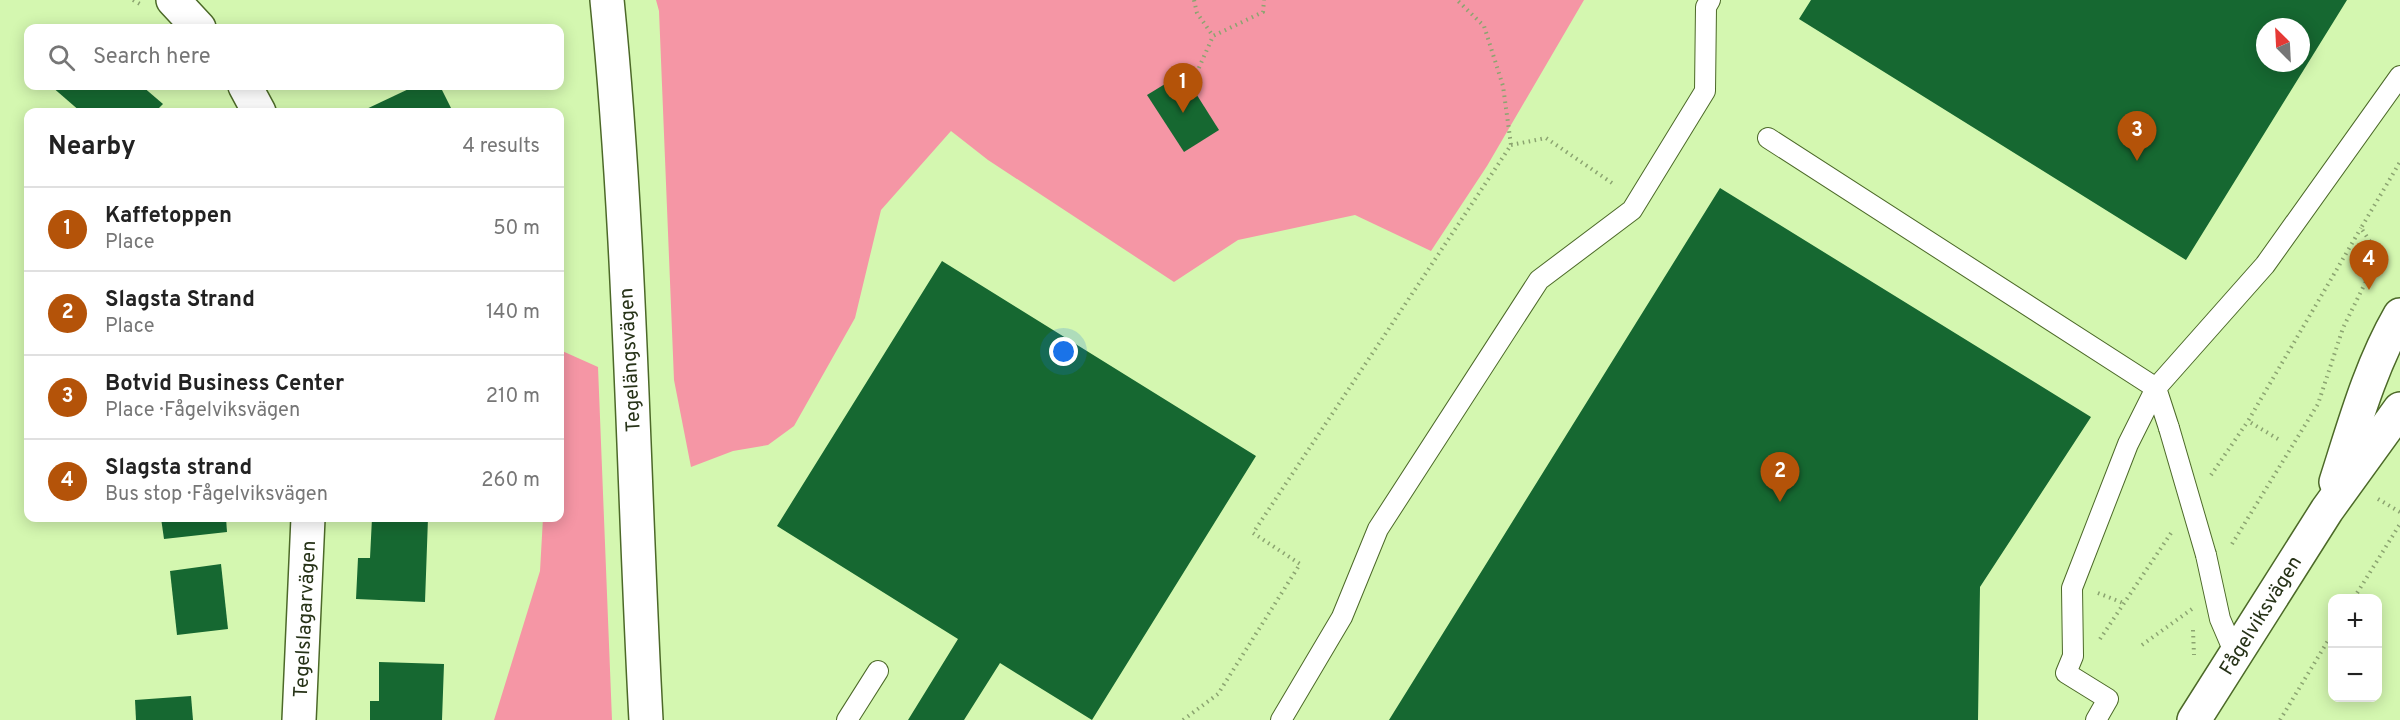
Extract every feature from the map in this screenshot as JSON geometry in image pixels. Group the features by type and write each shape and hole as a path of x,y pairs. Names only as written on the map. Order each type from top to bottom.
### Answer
{"street":[{"path":"173,0 195,24"},
{"name":"Tegelängsvägen","path":"607,0 619,152 646,720"},
{"path":"247,90 258,108"},
{"name":"Fågelviksvägen","path":"2327,510 2370,381 2386,339 2400,315"},
{"name":"Fågelviksvägen","path":"2194,720 2327,510 2400,409"},
{"name":"Tegelslagarvägen","path":"299,720 308,522"}],"lane":[{"path":"1281,720 1342,617 1378,529 1539,280 1632,210 1706,91 1706,7 1710,0"},
{"path":"2096,720 2108,699 2066,673 2073,656 2072,588 2128,444 2156,388 2265,265 2400,76"},
{"path":"1768,138 2156,388 2213,578 2220,619 2235,654"},
{"path":"847,720 878,672"}],"path":[{"path":"1194,0 1197,13 1213,36"},
{"path":"1194,80 1213,36 1263,12 1264,0"},
{"path":"1183,720 1218,694 1300,564 1253,533 1511,146 1503,86 1484,26 1458,0"},
{"path":"1511,146 1546,138 1637,200"},
{"path":"2278,439 2248,421 2400,162"},
{"path":"2142,645 2192,608 2213,578 2319,404 2343,328 2379,255 2361,228"},
{"path":"2369,494 2400,512"},
{"path":"2356,594 2400,524"},
{"path":"2093,591 2122,603"},
{"path":"2192,608 2194,656"},
{"path":"2280,720 2328,641"}],"shaded area":[{"path":"656,0 1584,0 1487,166 1431,251 1355,215 1238,240 1174,282 988,160 951,131 881,210 855,318 794,426 768,445 733,451 691,467 674,380 659,11"},
{"path":"564,352 598,367 612,720 494,720 540,571 543,522 564,522"}],"building":[{"path":"1811,0 2347,0 2310,60 2310,18 2256,18 2256,72 2302,72 2186,260 1799,19"},
{"path":"1183,73 1219,130 1184,152 1147,95"},
{"path":"56,90 147,90 163,104 159,108 76,108"},
{"path":"407,90 442,90 451,108 368,108"},
{"path":"1720,188 2091,417 1980,587 1978,720 1389,720"},
{"path":"942,261 1256,456 1092,720 1000,663 964,720 908,720 958,639 777,526"},
{"path":"162,522 226,522 227,532 164,539"},
{"path":"372,522 428,522 425,602 356,599 358,558 370,558"},
{"path":"221,564 228,629 177,635 170,571"},
{"path":"379,662 444,664 442,720 370,720 370,701 379,701"},
{"path":"191,696 193,720 136,720 135,700"}],"place":[{"name":"Kaffetoppen","path":"1183,113"},
{"name":"Botvid Business Center","path":"2137,161"},
{"name":"Slagsta strand","path":"2369,290"},
{"name":"Slagsta Strand","path":"1780,502"}]}
